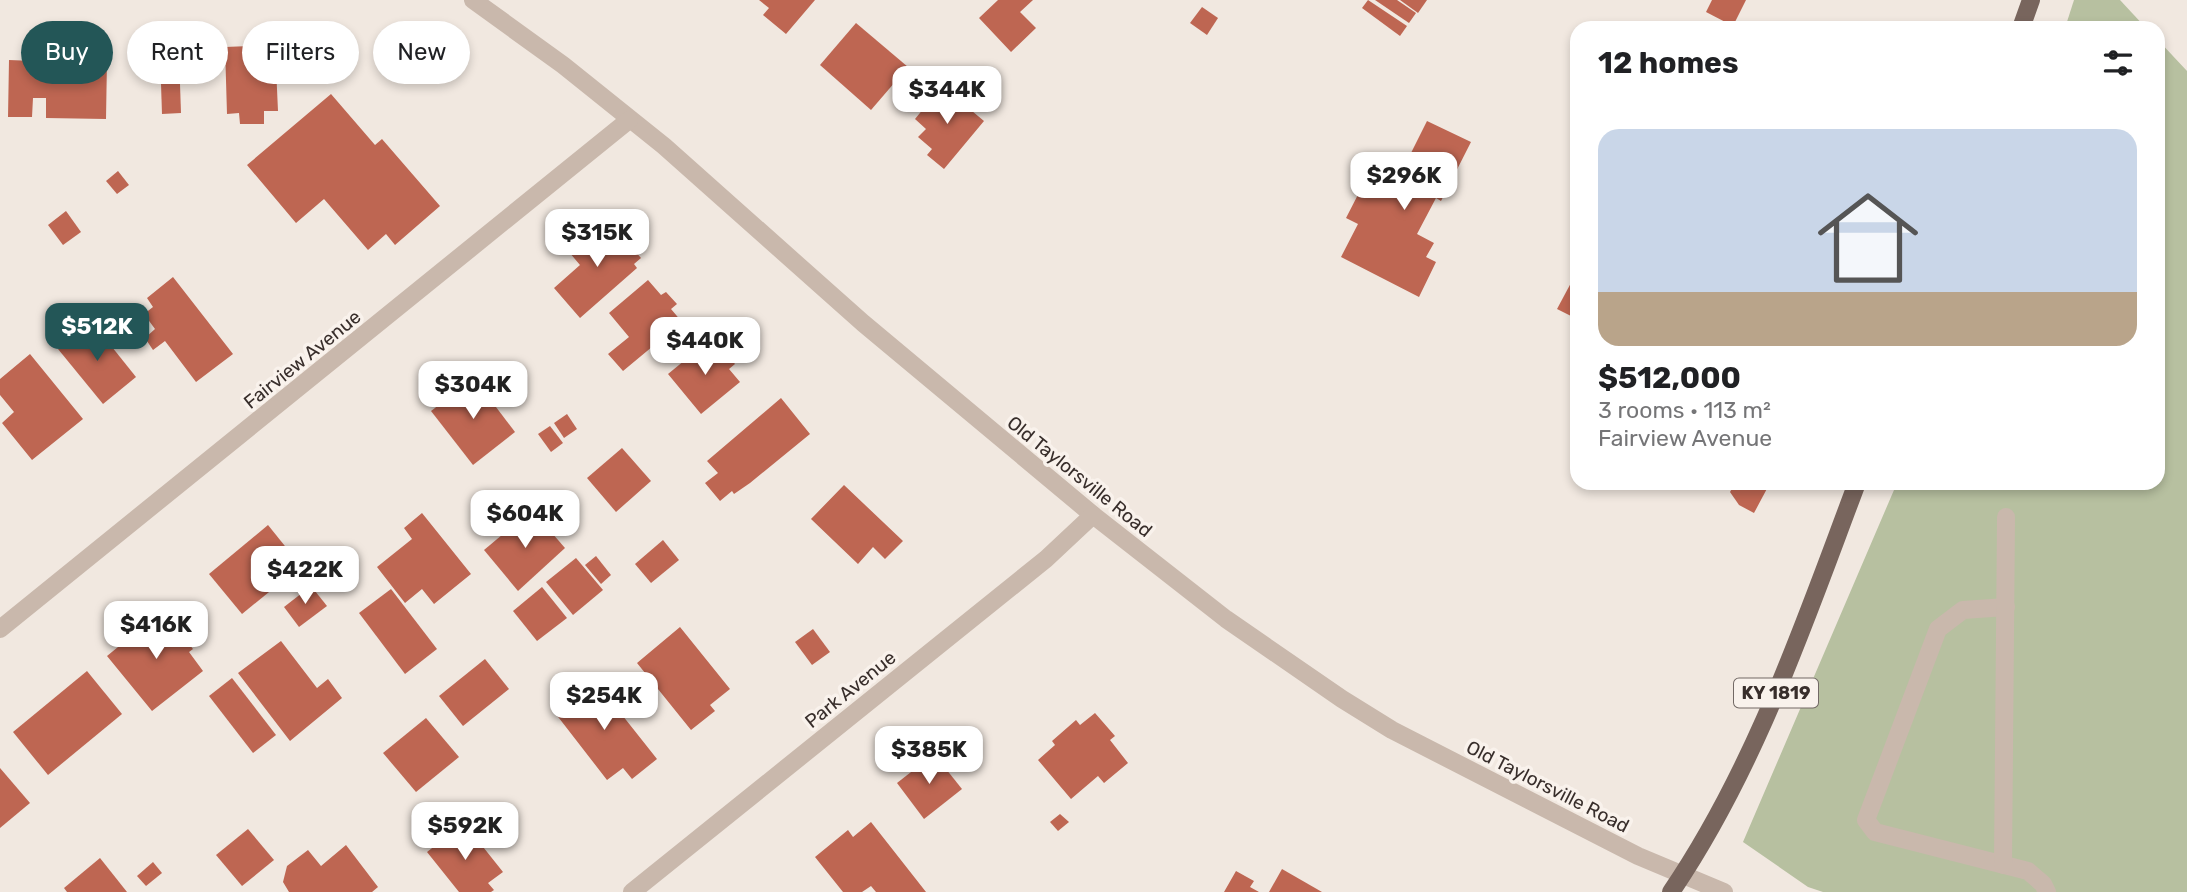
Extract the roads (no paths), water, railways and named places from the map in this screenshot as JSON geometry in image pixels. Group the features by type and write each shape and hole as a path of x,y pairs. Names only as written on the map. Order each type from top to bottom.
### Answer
{"main road":[{"path":"2024,21 2031,0"},
{"name":"KY 1819","path":"1671,892 1684,874 1759,735 1854,490"}],"street":[{"name":"Old Taylorsville Road","path":"472,0 563,65 664,146 863,323 1093,515 1226,619 1392,730 1638,856 1724,892"},
{"name":"Fairview Avenue","path":"0,629 629,120"},
{"name":"Park Avenue","path":"632,892 1046,559 1093,515"},
{"path":"2003,865 2006,517"},
{"path":"2006,607 1963,610 1938,629 1866,820 1875,832 2028,871 2043,884 2047,892"}]}
